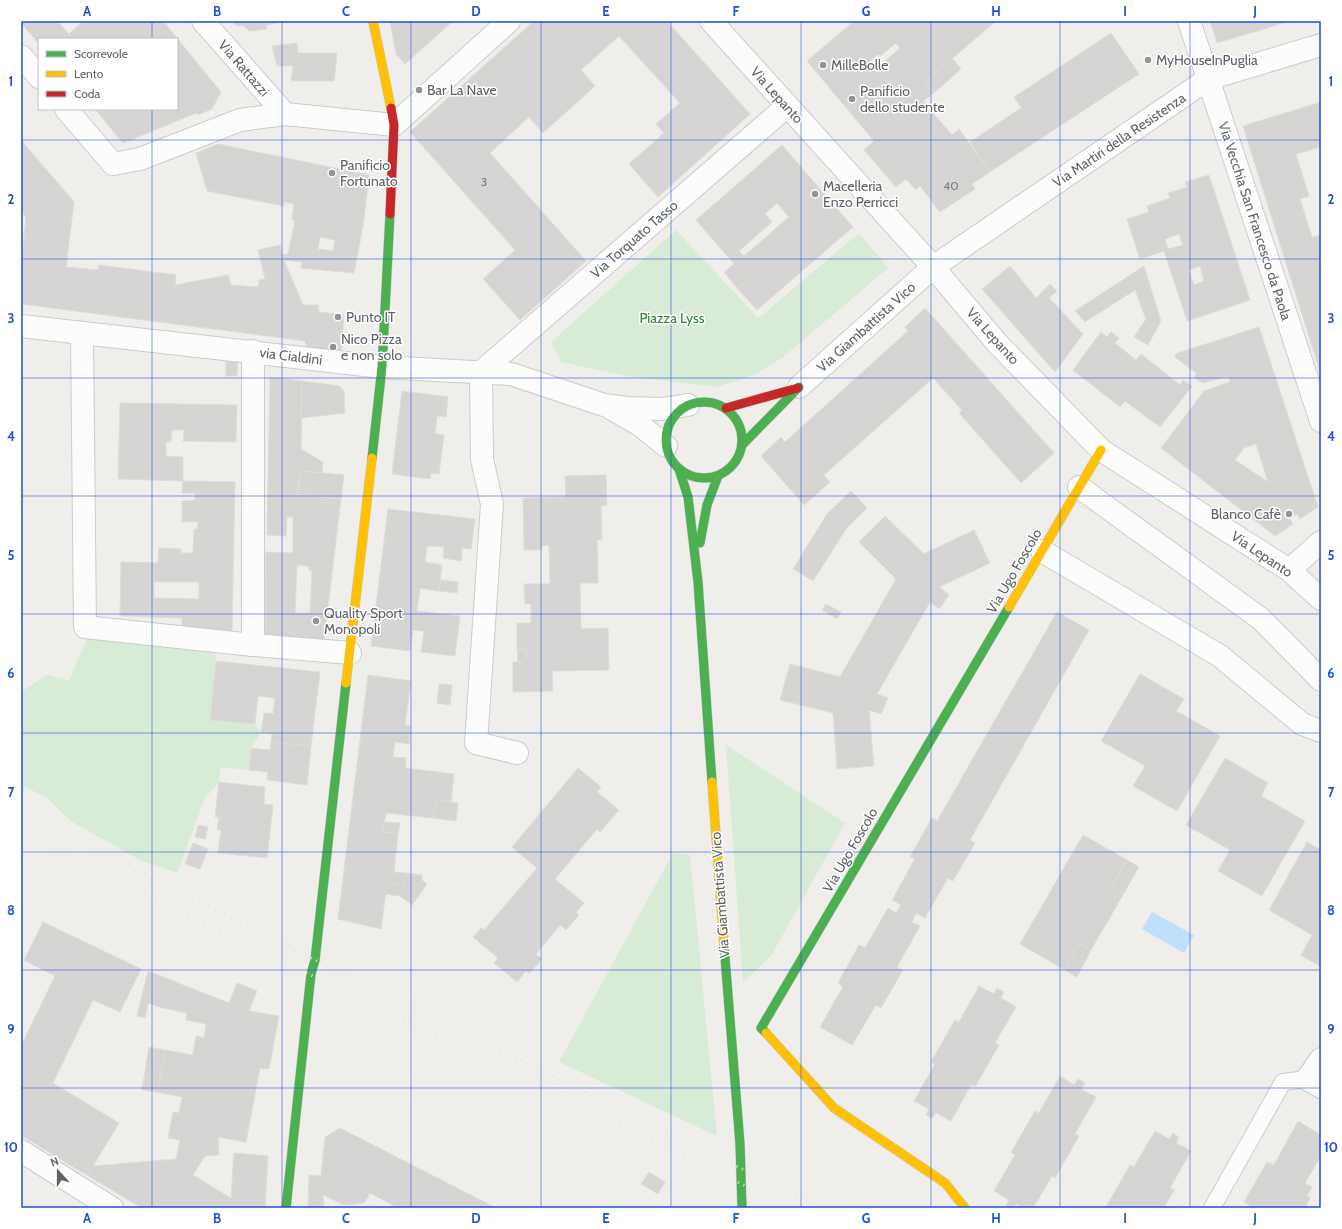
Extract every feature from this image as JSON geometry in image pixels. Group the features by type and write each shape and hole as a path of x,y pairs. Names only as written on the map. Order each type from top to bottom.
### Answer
{"street":[{"name":"Via Rattazzi","path":"203,21 285,114"},
{"path":"286,1208 311,974 315,960 382,367 394,125 373,21"},
{"path":"67,110 113,164 140,159 240,120 285,114 394,125 510,21"},
{"name":"Via Lepanto","path":"711,21 934,267 997,343 1101,450 1289,570 1321,599"},
{"name":"Via Vecchia San Francesco da Paola","path":"1189,21 1321,421"},
{"name":"Via Martiri della Resistenza","path":"934,267 1208,79 1321,45"},
{"path":"21,56 38,76"},
{"name":"Via Torquato Tasso","path":"481,372 788,106"},
{"name":"Via Giambattista Vico","path":"743,444 799,387 934,267"},
{"name":"via Cialdini","path":"21,326 253,351 382,367 511,374 604,405 640,425 666,446"},
{"path":"82,332 85,627 253,645 350,653"},
{"path":"253,351 253,645"},
{"path":"481,372 482,459 492,504 476,743 517,753"},
{"name":"Via Giambattista Vico","path":"726,408 799,387"},
{"path":"701,402 713,402 726,408 734,415 741,427 743,444 739,457 729,470 718,476 704,479 692,477 679,469 670,459 666,446 667,431 672,419 688,405 701,402"},
{"name":"via Cialdini","path":"604,405 655,409 688,405"},
{"name":"Via Ugo Foscolo","path":"964,1208 945,1183 834,1108 761,1028 1101,450"},
{"name":"Via Giambattista Vico","path":"679,469 688,497 698,582 708,735 740,1144 742,1208"},
{"name":"Via Giambattista Vico","path":"698,582 700,542 707,505 718,476"},
{"path":"1079,487 1262,619 1321,680"},
{"path":"1289,570 1321,542"},
{"path":"1042,551 1220,656 1302,724 1321,731"},
{"path":"1314,1083 1321,1059"},
{"path":"21,1151 112,1208"}],"lane":[{"path":"1212,1208 1283,1082 1314,1083"}],"green space":[{"name":"Piazza Lyss","path":"676,230 757,317 761,316 859,233 888,268 782,358 754,375 716,387 632,377 561,362 551,342"},
{"path":"87,639 215,652 216,661 210,719 255,724 261,733 251,748 249,770 220,767 219,782 205,798 177,873 140,860 72,822 46,797 21,785 21,692 47,675 69,680"},
{"path":"726,745 845,823 771,956 743,982"},
{"path":"673,853 690,855 717,1136 559,1062"}],"water":[{"path":"1152,912 1194,935 1184,953 1142,929"}],"building":[{"path":"21,21 57,21 69,34 83,21 163,21 177,38 38,38 38,43 21,23"},
{"path":"289,21 266,25 267,29 250,31 243,26 237,26 233,22"},
{"path":"390,21 453,21 405,64 396,54"},
{"path":"534,21 667,21 750,114 658,197 629,164 664,133 656,124 680,103 619,36 581,70 595,86 543,133 529,117 490,153 586,261 520,320 483,279 515,250 410,132"},
{"path":"854,21 996,21 925,82 934,93 923,101 952,135 959,129 990,172 972,184 975,189 940,212 920,186 916,190 906,179 896,187 864,150 874,141 807,61","holes":["896,43 900,48 875,70 871,66 870,68 867,64 878,54 880,56"]},
{"path":"1210,21 1290,21 1217,43"},
{"path":"1111,33 1139,74 990,172 970,142 1021,108 1014,97"},
{"path":"178,39 221,92 212,109 198,115 196,113 123,143 96,110 178,110"},
{"path":"297,43 298,53 337,53 334,81 291,81 293,66 277,66 272,46"},
{"path":"952,58 961,69 934,93 925,82"},
{"path":"1321,102 1321,147 1296,154 1309,196 1300,199 1312,237 1321,235 1321,375 1243,126"},
{"path":"21,140 74,202 66,267 98,270 99,265 176,275 175,285 228,275 231,285 258,287 259,280 265,279 258,250 280,245 283,255 288,254 295,221 292,220 294,204 284,202 284,206 207,191 196,153 218,144 369,175 363,226 354,273 301,268 302,262 284,260 303,305 318,305 319,312 344,315 341,357 307,350 305,341 21,304 21,266 26,217 21,211","holes":["320,237 335,240 333,251 318,249"]},
{"path":"782,145 853,227 757,310 738,289 748,280 696,220","holes":["777,203 789,217 744,256 739,251 772,222 765,214"]},
{"path":"1209,175 1250,300 1187,321 1164,251 1140,259 1127,219 1149,212 1147,206 1170,198 1168,193 1187,187 1185,182","holes":["1179,234 1183,245 1168,249 1165,239","1200,266 1204,281 1194,285 1189,270"]},
{"path":"734,264 748,280 738,289 724,272"},
{"path":"1010,266 1036,298 1050,284 1057,291 1049,298 1083,334 1055,372 982,289"},
{"path":"1144,266 1161,321 1148,345 1134,337 1146,319 1135,290 1085,322 1075,311"},
{"path":"925,308 1054,453 1021,483 959,413 962,410 933,378 824,475 830,482 804,505 761,456 781,437 785,442 908,331 905,327"},
{"path":"1259,327 1318,507 1300,519 1297,514 1290,519 1293,524 1275,536 1161,448 1204,391 1230,382 1228,376 1203,383 1195,378 1196,373 1176,358 1175,354","holes":["1256,444 1268,482 1235,460 1244,448"]},
{"path":"1101,332 1107,337 1111,332 1119,338 1115,343 1136,360 1141,354 1180,385 1183,380 1192,386 1160,427 1125,401 1120,407 1073,370"},
{"path":"226,356 238,356 237,376 226,376"},
{"path":"270,377 302,381 301,449 323,462 322,473 301,471 297,494 341,499 324,641 265,635 266,552 293,553 293,517 287,517 286,536 267,535","holes":["297,565 309,566 309,571 312,571 310,613 295,613"]},
{"path":"302,381 339,386 344,391 345,413 301,418"},
{"path":"402,391 448,397 446,417 437,416 435,434 444,435 439,474 431,473 430,479 392,474"},
{"path":"120,403 237,405 236,442 183,441 184,430 172,430 171,442 166,442 166,456 183,457 183,481 118,479"},
{"path":"301,471 344,475 341,499 297,494"},
{"path":"606,475 607,505 601,506 602,540 597,540 598,583 580,583 581,629 608,628 609,670 552,671 553,691 513,692 513,662 526,662 526,649 517,649 517,623 531,623 531,604 525,604 524,584 550,584 549,545 542,546 542,550 524,550 523,498 566,497 565,476"},
{"path":"183,481 235,482 232,632 182,627 182,618 120,616 121,562 158,563 159,548 181,549 181,553 193,553 194,529 197,529 198,522 182,522 182,501 195,500 195,493 182,493","holes":["154,582 199,582 199,599 154,598"]},
{"path":"851,491 867,508 846,529 813,581 793,569 827,514"},
{"path":"388,509 475,519 471,549 462,548 461,561 443,558 444,547 427,546 425,562 442,565 439,591 420,588 417,611 460,616 455,656 421,652 424,631 413,630 410,651 371,646"},
{"path":"885,516 924,554 974,530 990,563 939,587 949,595 939,609 930,602 877,694 888,698 881,714 869,710 874,766 837,769 833,713 780,700 790,664 840,677 896,579 859,542"},
{"path":"441,580 458,582 457,593 439,591"},
{"path":"826,604 841,612 837,619 822,610"},
{"path":"1057,612 1089,630 970,840 975,843 953,881 948,878 925,918 916,913 912,922 920,926 897,967 903,970 881,1008 876,1005 852,1045 820,1027 843,987 838,983 859,945 865,948 888,908 896,913 901,905 892,900 915,859 910,857 932,818 937,821"},
{"path":"517,649 526,649 526,662 518,662"},
{"path":"216,661 320,672 311,746 271,742 272,734 261,733 264,713 273,714 275,698 258,696 255,724 210,720"},
{"path":"1140,674 1184,699 1176,711 1220,736 1177,811 1133,786 1145,766 1101,741"},
{"path":"368,675 411,681 405,725 411,726 409,744 395,742 393,757 406,758 405,768 454,774 451,802 436,800 433,818 386,813 383,832 398,833 394,872 406,873 404,885 387,883 381,929 338,919"},
{"path":"439,684 452,685 450,705 437,703"},
{"path":"271,742 311,746 307,785 267,780 268,772 249,770 251,748 270,750"},
{"path":"1225,758 1268,783 1261,796 1305,821 1262,896 1218,871 1230,850 1186,825"},
{"path":"578,768 601,787 597,792 619,810 600,832 597,829 555,879 584,903 576,912 579,915 566,930 560,925 536,954 542,959 529,974 526,971 517,982 494,963 498,958 473,937 481,928 484,930 537,868 512,847"},
{"path":"219,782 265,787 264,804 273,805 267,858 218,853 221,830 217,830 219,817 215,817"},
{"path":"436,800 458,803 456,821 433,818"},
{"path":"385,822 400,823 398,833 383,832"},
{"path":"198,825 208,827 205,839 195,837"},
{"path":"1083,835 1127,860 1112,886 1124,893 1091,950 1079,944 1065,970 1020,944"},
{"path":"1307,842 1321,850 1321,967 1301,955 1312,935 1269,910"},
{"path":"193,843 208,849 200,869 185,864"},
{"path":"1127,860 1139,867 1124,893 1112,886"},
{"path":"406,873 422,875 422,880 427,884 412,905 400,896 385,894 387,883 404,885"},
{"path":"43,922 141,969 120,1012 93,1000 53,1083 119,1123 93,1166 176,1159 180,1140 168,1138 173,1112 179,1113 182,1097 157,1092 165,1050 193,1055 196,1036 204,1038 206,1024 186,1020 187,1013 148,1003 145,1018 137,1016 148,971 229,1003 237,983 257,991 249,1011 279,1016 269,1069 260,1068 246,1142 218,1137 219,1155 205,1156 193,1175 231,1198 234,1153 268,1156 265,1208 142,1208 87,1175 90,1172 76,1163 73,1167 21,1135 21,1046 55,976 24,960"},
{"path":"1079,944 1091,950 1077,977 1065,970"},
{"path":"979,986 994,994 997,988 1004,992 1001,998 1016,1007 995,1043 999,1045 975,1087 971,1085 951,1121 936,1113 932,1118 926,1115 929,1109 914,1101 935,1064 931,1062 955,1020 959,1022"},
{"path":"149,1047 165,1050 157,1092 142,1090"},
{"path":"1060,1076 1074,1085 1078,1079 1085,1083 1081,1089 1096,1097 1075,1134 1079,1136 1055,1178 1052,1176 1033,1208 1024,1208 1016,1204 1013,1208 1010,1208 1006,1206 1009,1200 994,1191 1015,1155 1011,1152 1035,1111 1039,1113"},
{"path":"1298,1121 1321,1135 1321,1156 1305,1183 1312,1187 1307,1196 1310,1198 1305,1208 1249,1208 1250,1206 1244,1202 1267,1162 1274,1165"},
{"path":"340,1128 496,1208 398,1208 370,1193 364,1203 344,1205 323,1195 324,1208 308,1208 309,1175 321,1176 325,1137"},
{"path":"1155,1131 1169,1139 1173,1133 1179,1137 1176,1143 1191,1151 1170,1188 1174,1190 1164,1208 1106,1207 1130,1165 1134,1167"},
{"path":"76,1163 90,1172 87,1175 73,1167"},
{"path":"649,1172 665,1182 658,1194 641,1184"}],"railway":[{"path":"21,813 315,960 822,1208"},
{"path":"21,832 222,932 791,1208"}],"traffic: fast":[{"path":"372,458 382,367 390,214"},
{"path":"743,444 799,387"},
{"path":"697,402 711,402 725,408 736,419 742,433 742,440 742,447 739,455 731,467 725,472 711,478 697,478 683,472 672,461 666,447 666,433 672,419 683,408 697,402"},
{"path":"679,469 688,497 698,582 712,782"},
{"path":"700,543 707,505 718,476"},
{"path":"766,1033 761,1028 1009,607"},
{"path":"286,1208 311,974 315,960 346,683"},
{"path":"724,945 740,1144 742,1208"}],"traffic: slow":[{"path":"373,21 391,108"},
{"path":"1009,607 1101,450"},
{"path":"346,683 372,458"},
{"path":"712,782 724,945"},
{"path":"766,1033 834,1108 945,1183 965,1208"}],"traffic: jam":[{"path":"390,214 394,125 391,108"},
{"path":"726,408 798,388"}],"place":[{"name":"MyHouseInPuglia","path":"1148,60"},
{"name":"MilleBolle","path":"823,65"},
{"name":"Bar La Nave","path":"419,90"},
{"name":"Panificio dello studente","path":"852,99"},
{"name":"Panificio Fortunato","path":"332,173"},
{"name":"Macelleria Enzo Perricci","path":"815,194"},
{"name":"Punto IT","path":"338,317"},
{"name":"Nico Pizza e non solo","path":"333,347"},
{"name":"Blanco Cafè","path":"1289,514"},
{"name":"Quality Sport Monopoli","path":"316,621"}]}
